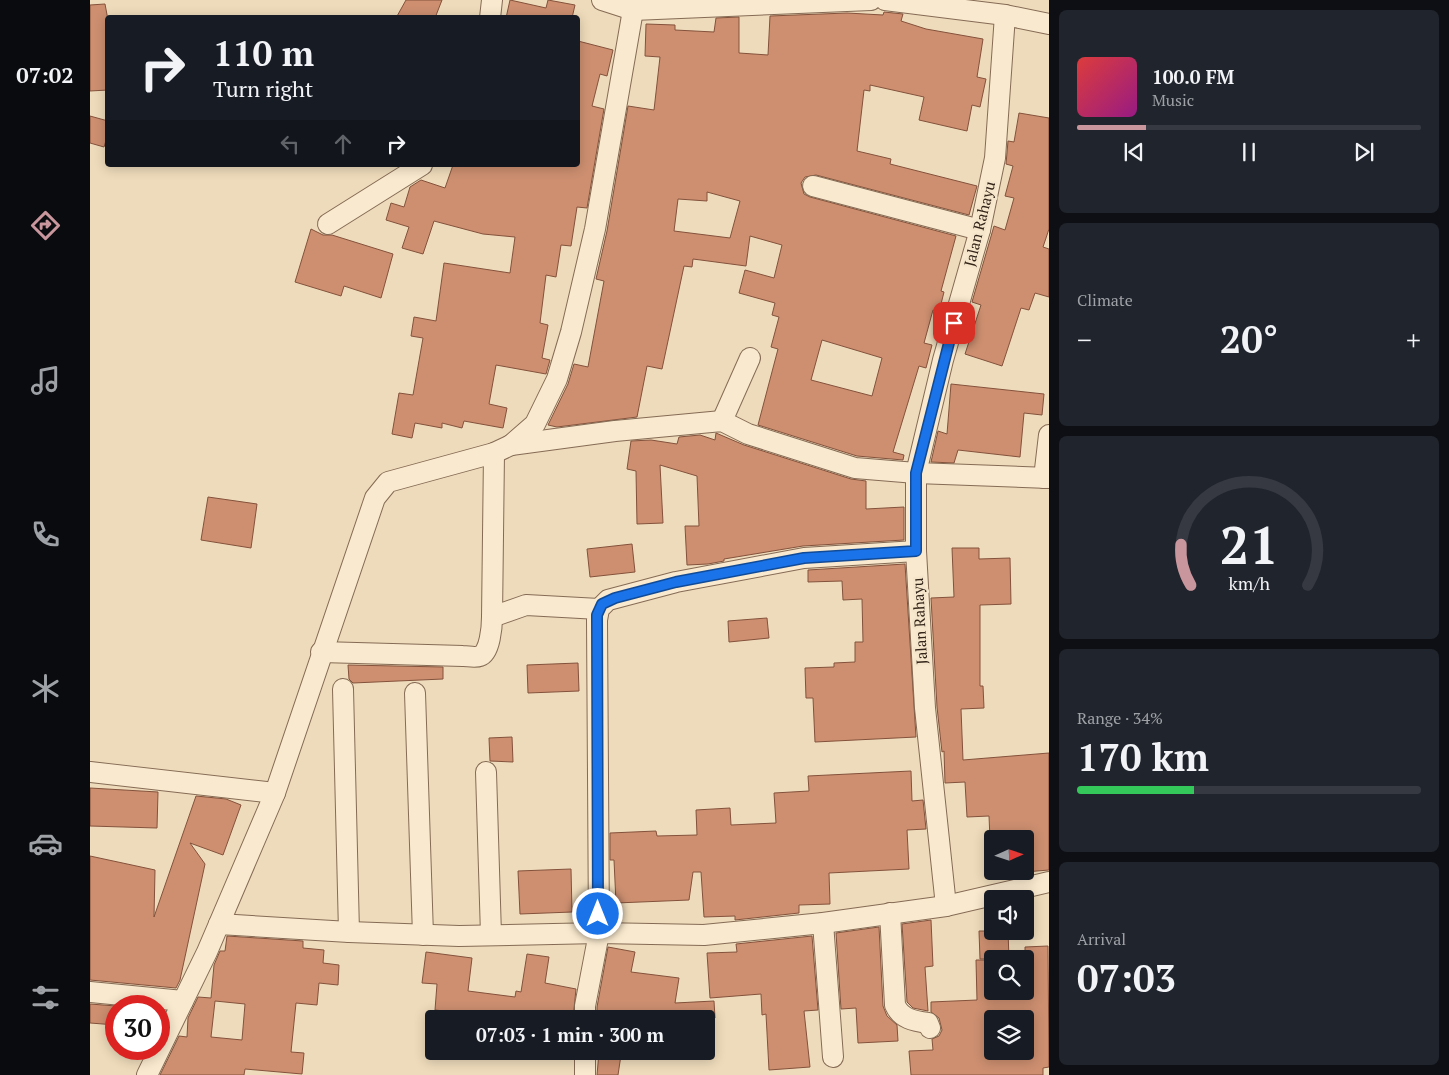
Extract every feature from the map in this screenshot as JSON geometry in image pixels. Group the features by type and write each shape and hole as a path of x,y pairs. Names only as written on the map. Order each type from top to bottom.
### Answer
{"street":[{"path":"490,15 492,0"},
{"path":"602,0 633,10 872,0"},
{"path":"885,0 1005,15 1049,24"},
{"path":"322,652 480,656 489,641 503,449 535,424 557,379 571,332 595,229 633,10"},
{"name":"Jalan Rahayu","path":"946,906 925,708 916,551 916,473 944,360 980,230 995,158 1005,15"},
{"path":"328,224 419,167"},
{"path":"813,186 980,230"},
{"path":"722,421 750,358"},
{"path":"147,1075 219,924 275,793 369,512 380,491 388,482 503,449 614,431 722,421 748,434 855,468 916,473 1047,478 1049,435"},
{"path":"585,1010 599,933 599,609 608,600 676,582 804,558 916,551"},
{"path":"492,617 526,606 599,609"},
{"path":"343,689 349,932"},
{"path":"416,693 423,935"},
{"path":"90,772 275,793"},
{"path":"486,772 491,935"},
{"path":"219,924 423,935 599,933 704,935 823,923 946,906 1049,882"},
{"path":"890,913 895,1005 898,1013 903,1017 928,1023 930,1028"},
{"path":"823,923 833,1057"},
{"path":"90,992 183,1001"},
{"path":"584,1060 584,1075"}],"building":[{"path":"406,0 442,0 436,15 398,15"},
{"path":"510,0 546,8 548,0 575,5 573,15 507,15"},
{"path":"105,4 107,15 105,15 105,90 90,91 90,5"},
{"path":"884,12 903,14 901,21 926,29 983,39 977,77 986,79 980,107 972,105 967,131 919,120 924,97 870,85 870,91 864,90 857,151 891,159 890,164 977,186 969,215 816,175 805,177 801,183 804,194 810,197 956,236 941,291 944,292 939,312 933,310 924,343 932,345 926,368 919,366 893,452 904,455 903,460 857,456 758,425 778,349 771,347 779,317 772,315 775,303 739,293 745,270 774,278 782,245 750,236 746,266 693,259 692,267 684,266 662,369 647,366 637,417 557,427 548,425 568,384 574,364 588,367 604,281 596,279 607,231 628,106 654,110 660,57 645,56 646,24 675,25 675,30 714,32 716,18 739,17 739,53 768,55 770,16 847,13 883,15","holes":["707,192 740,201 730,238 674,231 678,199 707,201","822,340 882,358 872,396 811,380"]},
{"path":"580,42 613,50 607,76 600,74 592,106 604,109 587,208 577,207 571,246 561,245 556,277 546,275 540,323 548,325 542,358 550,360 546,374 496,365 489,404 507,408 503,428 464,421 462,428 442,423 442,428 415,423 412,438 392,434 399,393 413,395 423,338 411,336 414,317 436,321 444,263 510,273 515,237 483,234 434,221 423,254 402,248 409,227 386,220 391,203 404,207 410,187 421,180 445,188 452,167 580,167"},
{"path":"1019,113 1049,118 1049,229 1043,247 1049,249 1049,297 1035,293 1029,310 1021,308 1002,366 965,354 981,305 972,302 994,226 1005,230 1014,198 1005,196 1013,166 1006,164 1008,141 1014,142"},
{"path":"90,116 105,120 104,147 90,143"},
{"path":"311,229 323,235 332,235 393,254 381,298 344,286 341,296 295,282"},
{"path":"951,384 1044,394 1042,415 1024,413 1020,457 958,450 954,463 931,462 938,431 947,434"},
{"path":"716,433 744,445 851,479 866,481 866,509 904,507 904,540 803,546 724,559 724,561 708,564 687,565 685,526 699,526 697,476 660,465 663,523 637,524 636,471 627,469 631,441 651,440 677,444 679,437 700,435 715,440"},
{"path":"208,497 257,504 251,548 201,540"},
{"path":"632,544 635,572 590,577 587,549"},
{"path":"952,548 979,548 979,559 1010,558 1011,604 980,605 980,686 983,686 984,708 961,709 963,760 1049,753 1049,870 1034,871 1034,830 990,830 989,816 967,817 965,782 945,783 944,751 942,752 937,707 931,598 954,597"},
{"path":"905,564 916,737 815,742 813,698 806,698 805,668 834,667 834,663 855,662 855,642 863,642 862,599 843,600 842,581 808,582 808,570"},
{"path":"767,618 769,638 729,642 728,621"},
{"path":"578,663 579,691 528,693 527,665"},
{"path":"348,665 443,667 443,679 353,683 349,679"},
{"path":"512,737 513,762 490,761 489,738"},
{"path":"911,771 912,801 923,800 926,829 907,830 909,869 829,873 830,904 799,905 799,913 735,920 735,916 704,917 701,872 693,872 689,900 616,903 614,860 610,860 610,833 656,831 657,836 697,835 696,810 730,808 731,825 776,823 774,793 809,791 808,776"},
{"path":"90,788 158,792 157,828 90,826"},
{"path":"196,796 226,799 241,805 223,855 190,843 205,864 180,980 176,988 90,980 90,856 155,870 154,917"},
{"path":"571,869 572,912 520,914 518,871"},
{"path":"931,920 933,966 925,967 928,1011 913,1008 907,1002 902,924"},
{"path":"879,927 883,1006 887,1016 897,1025 898,1041 858,1043 856,1008 841,1009 836,933"},
{"path":"979,931 984,931 984,940 1008,940 1009,950 984,950 984,959 980,959"},
{"path":"227,936 303,941 303,948 324,950 323,963 339,965 338,985 319,983 317,1005 296,1003 291,1052 304,1053 302,1074 245,1069 244,1075 160,1075 167,1060 170,1060 170,1054 179,1036 187,1037 188,1018 198,997 211,998 214,965 220,951 225,951","holes":["215,1001 245,1004 242,1040 211,1037"]},
{"path":"812,936 818,1010 804,1011 810,1067 769,1070 766,1014 762,1015 761,994 710,998 707,953 737,952 736,944"},
{"path":"1048,946 1049,1067 1043,1068 1043,1075 911,1075 909,1051 933,1050 932,1039 939,1036 942,1030 939,1018 931,1012 931,1002 977,1000 976,960 984,960 984,1000 1034,1000 1034,950 1025,950 1025,947"},
{"path":"608,947 635,952 631,972 679,978 675,1003 714,1001 715,1010 597,1010"},
{"path":"426,952 472,958 468,991 515,997 516,991 521,992 527,954 549,957 545,983 576,989 574,1010 435,1010 437,984 422,983"},
{"path":"90,1004 105,1005 105,1024 90,1023"},
{"path":"598,1060 620,1060 618,1075 597,1075"}],"route":[{"path":"598,914 597,615 602,604 608,600 676,582 804,558 916,551 916,473 954,323"}]}
